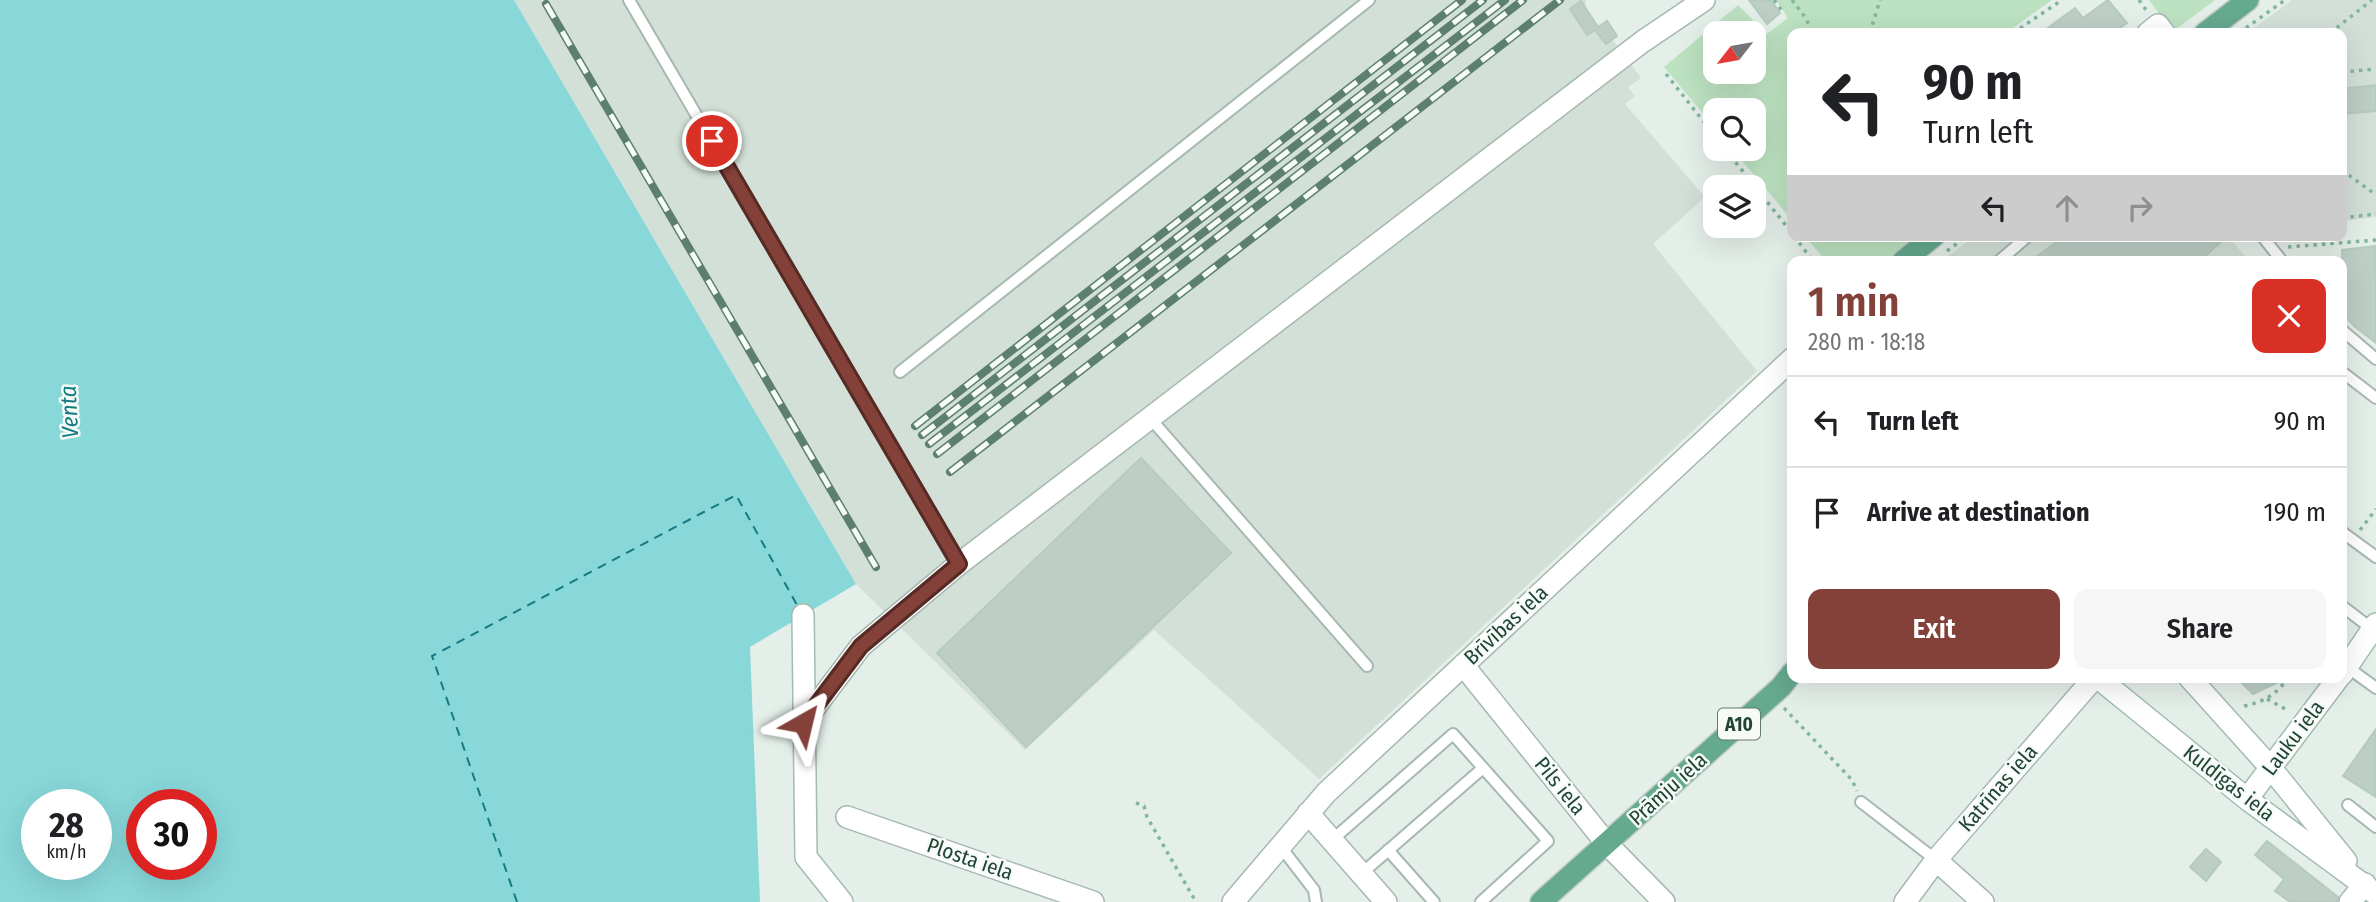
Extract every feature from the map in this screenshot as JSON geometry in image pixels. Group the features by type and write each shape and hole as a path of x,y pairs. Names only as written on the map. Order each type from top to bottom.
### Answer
{"main road":[{"path":"2212,28 2248,0"},
{"path":"1914,256 1940,244"},
{"name":"Prāmju iela","path":"1541,902 1787,679"}],"street":[{"path":"803,723 861,646 959,564 1642,42 1704,0"},
{"name":"Brīvības iela","path":"1233,902 1326,793 1787,364"},
{"path":"803,615 806,857 842,902"},
{"name":"Lauku iela","path":"2347,666 2374,626"},
{"name":"Pils iela","path":"1463,665 1607,844 1664,902"},
{"name":"Katrīnas iela","path":"1905,902 1936,860 2091,683"},
{"name":"Kuldīgas iela","path":"2103,683 2247,799 2373,890"},
{"name":"Kuldīgas iela","path":"2194,683 2270,767 2373,890"},
{"name":"Lauku iela","path":"2247,799 2334,683"},
{"path":"1308,814 1386,902"},
{"name":"Plosta iela","path":"847,817 1093,902"},
{"path":"1936,860 1983,902"},
{"path":"2350,902 2373,890"}],"lane":[{"path":"629,0 959,564"},
{"path":"900,372 1369,0"},
{"path":"2005,256 2021,242"},
{"path":"2267,242 2278,256"},
{"path":"2347,334 2376,359"},
{"path":"2347,376 2376,398"},
{"path":"1150,418 1367,666"},
{"path":"2347,535 2376,557"},
{"path":"2347,609 2374,626"},
{"path":"2347,675 2376,688"},
{"path":"1332,840 1453,734 1548,841 1481,902"},
{"path":"1361,874 1483,768"},
{"path":"1861,802 1936,860"},
{"path":"2348,805 2376,827"},
{"path":"1281,847 1314,890 1316,902"},
{"path":"1388,850 1434,902"}],"path":[{"path":"1774,0 1782,11"},
{"path":"1792,0 1810,28"},
{"path":"1872,28 1880,0"},
{"path":"2020,28 2062,0"},
{"path":"2246,28 2285,0"},
{"path":"2336,28 2372,0"},
{"path":"2347,72 2376,69"},
{"path":"1666,74 1703,121"},
{"path":"1735,161 1787,226"},
{"path":"2347,174 2376,195"},
{"path":"2347,217 2376,214"},
{"path":"2272,248 2376,240"},
{"path":"2353,540 2376,509"},
{"path":"2244,706 2267,699 2283,683"},
{"path":"2267,699 2289,710"},
{"path":"1783,706 1852,780 1861,802"},
{"path":"1136,803 1144,806 1147,817 1196,902"}],"shaded area":[{"path":"514,0 1586,0 1585,7 1598,26 1607,21 1617,36 1613,40 1641,78 1628,87 1635,96 1625,104 1703,195 1703,199 1653,244 1757,371 1319,779 1154,630 1025,750 856,584"},
{"path":"2292,0 2376,0 2376,217 2347,220 2347,28 2254,28"},
{"path":"1967,242 2233,242 2245,256 1949,256"}],"green space":[{"path":"1776,0 2052,0 2013,28 1787,28 1787,214 1766,189 1766,175 1754,175 1742,161 1766,161 1766,98 1703,98 1703,114 1664,67 1703,34 1703,84 1766,84 1766,33 1788,18"},
{"path":"2149,0 2215,0 2177,28 2169,28"},
{"path":"1738,5 1754,21 1719,21"},
{"path":"1810,242 1910,242 1892,256 1822,256"}],"water":[{"name":"Venta","path":"0,0 514,0 856,584 750,647 760,902 0,902"}],"building":[{"path":"1749,0 1771,0 1780,13 1767,24"},
{"path":"2108,0 2127,23 2120,28 2048,28 2075,8 2083,18"},
{"path":"1581,1 1598,27 1607,21 1617,36 1606,44 1595,30 1587,35 1570,9"},
{"path":"2376,85 2376,111 2347,114 2347,88"},
{"path":"2057,242 2221,242 2205,256 2038,256"},
{"path":"2376,246 2376,343 2347,318 2347,256 2342,256 2342,250"},
{"path":"1141,458 1231,553 1026,747 937,653"},
{"path":"2242,683 2276,683 2253,694"},
{"path":"2376,729 2376,797 2343,776"},
{"path":"2267,841 2338,897 2337,902 2290,902 2275,891 2284,879 2255,855"},
{"path":"2206,849 2221,862 2206,881 2190,867"}],"ferry route":[{"path":"517,902 432,656 736,495 797,605"}],"railway":[{"path":"915,426 1462,0"},
{"path":"922,435 1483,0"},
{"path":"929,444 1505,0"},
{"path":"937,454 1523,0"},
{"path":"950,472 1560,0"},
{"path":"546,4 876,567"}],"route":[{"path":"712,141 959,564 861,646 803,723"}]}
